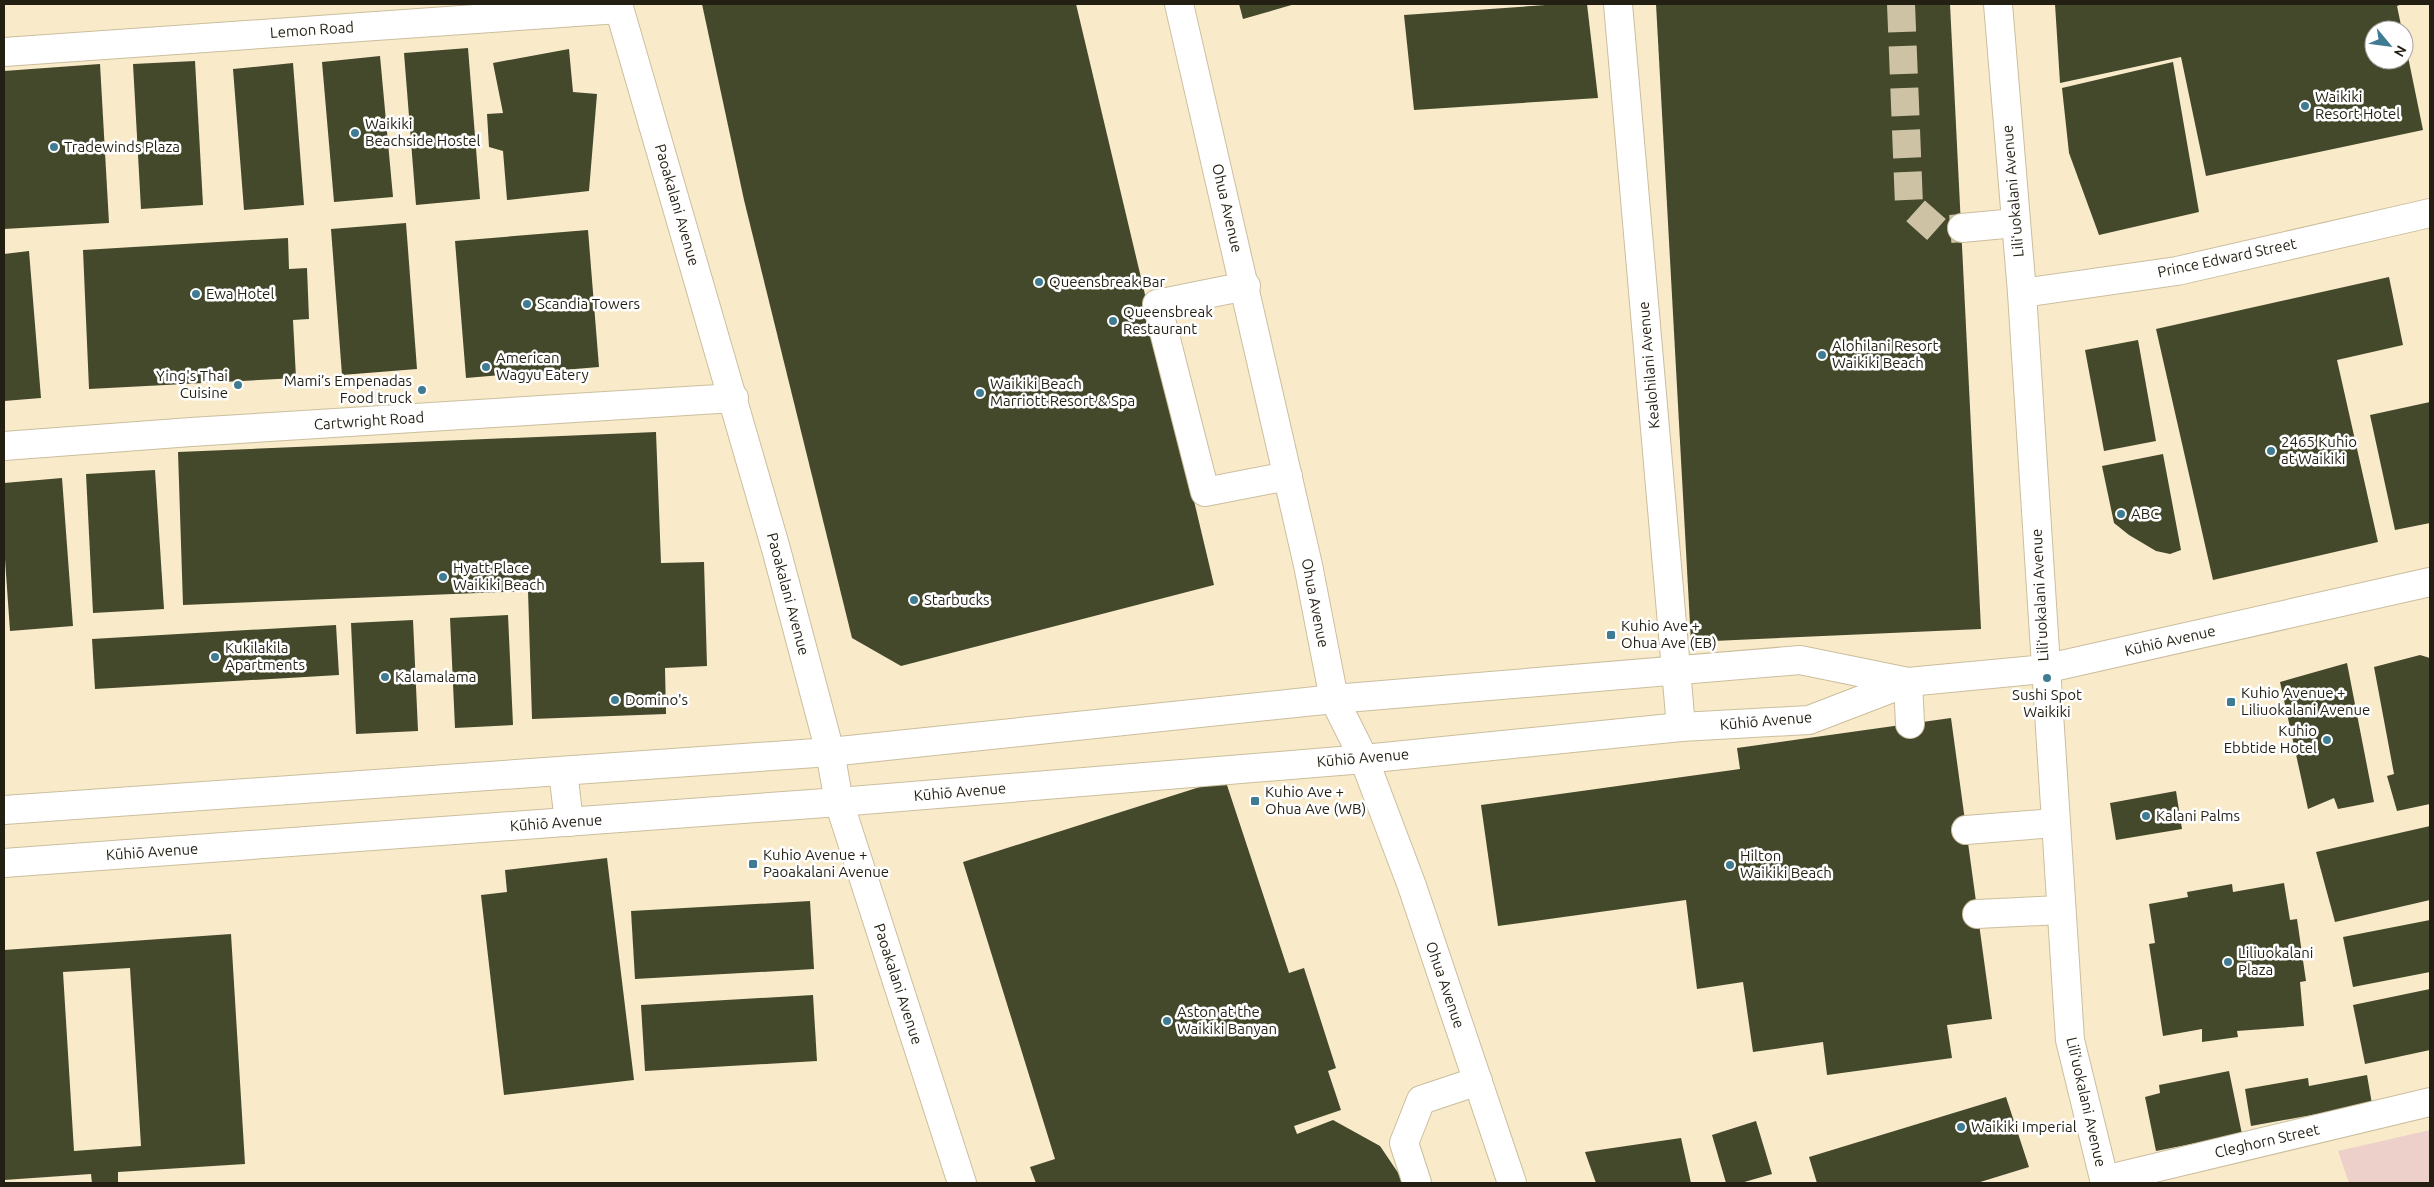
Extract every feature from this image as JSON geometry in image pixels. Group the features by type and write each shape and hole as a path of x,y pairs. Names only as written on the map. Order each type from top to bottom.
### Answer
{"street":[{"name":"Ohua Avenue","path":"1179,4 1246,286 1334,699 1364,759 1412,886 1512,1183"},
{"name":"Kealohilani Avenue","path":"1618,4 1681,727"},
{"name":"Liliʻuokalani Avenue","path":"1998,4 2022,293 2044,669 2070,1040 2104,1182"},
{"name":"Lemon Road","path":"4,52 619,6"},
{"name":"Paoakalani Avenue","path":"619,6 734,398 830,752 839,802 962,1183"},
{"name":"Prince Edward Street","path":"2022,293 2177,271 2430,213"},
{"path":"1962,228 2015,223"},
{"path":"1246,286 1157,304 1205,492 1288,476"},
{"name":"Cartwright Road","path":"4,446 191,432 734,398"},
{"name":"Kūhiō Avenue","path":"4,863 839,802 1364,759 1681,727 1809,720 1908,682 2044,669 2430,582"},
{"name":"Kūhiō Avenue","path":"4,810 830,752 1334,699 1800,660 1908,682"},
{"path":"1908,682 1910,724"},
{"path":"563,771 569,822"},
{"path":"1966,830 2055,823"},
{"path":"1978,914 2060,910"},
{"path":"1417,1183 1404,1142 1421,1100 1478,1080"},
{"name":"Cleghorn Street","path":"2104,1182 2430,1102"}],"shaded area":[{"path":"2430,1130 2430,1183 2349,1183 2338,1151"}],"building":[{"name":"Waikiki Beach Marriott Resort & Spa","path":"702,4 1076,4 1214,585 901,666 852,638 744,200"},
{"path":"1239,4 1295,4 1243,19"},
{"path":"1560,4 1587,4 1598,98 1414,110 1404,15"},
{"name":"Alohilani Resort Waikiki Beach","path":"1656,4 1950,4 1981,629 1691,642"},
{"name":"Waikiki Resort Hotel","path":"2055,4 2402,4 2397,6 2400,20 2364,20 2364,70 2411,70 2423,130 2206,176 2181,57 2060,83"},
{"name":"Waikiki Beachside Hostel","path":"468,48 480,199 416,205 404,53"},
{"path":"569,49 573,92 597,94 589,191 507,200 503,151 489,147 487,114 503,113 493,63"},
{"name":"Waikiki Beachside Hostel","path":"380,56 393,197 334,202 322,62"},
{"path":"195,61 203,205 141,209 133,64"},
{"path":"2173,62 2199,212 2099,235 2069,153 2062,88"},
{"path":"293,63 304,205 244,210 233,69"},
{"name":"Tradewinds Plaza","path":"100,64 109,223 4,229 4,71"},
{"path":"406,223 417,369 342,375 331,229"},
{"name":"Scandia Towers","path":"588,230 599,367 466,378 455,241"},
{"name":"Ewa Hotel","path":"288,238 289,269 307,268 309,319 293,320 296,378 89,389 83,250"},
{"path":"29,251 41,398 4,401 4,254"},
{"name":"2465 Kuhio at Waikiki","path":"2389,277 2403,345 2337,360 2378,542 2213,580 2156,329"},
{"path":"2138,340 2156,441 2104,451 2085,350"},
{"path":"2430,402 2430,523 2395,530 2370,415"},
{"name":"Hyatt Place Waikiki Beach","path":"656,432 661,563 704,562 707,666 665,668 666,714 532,719 528,591 183,605 178,452"},
{"path":"2163,454 2181,550 2170,554 2156,551 2129,535 2114,523 2102,466"},
{"path":"155,470 164,609 93,613 86,474"},
{"path":"62,478 73,626 10,631 4,545 4,483"},
{"name":"Kalamalama","path":"508,615 513,725 455,728 450,618"},
{"name":"Kalamalama","path":"413,620 418,731 356,734 351,623"},
{"name":"Kukilakila Apartments","path":"336,625 339,675 95,689 92,639"},
{"path":"2420,655 2430,658 2430,804 2397,811 2387,776 2394,774 2374,667"},
{"name":"Kuhio Ebbtide Hotel","path":"2347,663 2374,802 2338,809 2334,798 2308,809 2280,682"},
{"name":"Hilton Waikiki Beach","path":"1951,718 1992,1019 1947,1025 1952,1058 1827,1075 1823,1042 1753,1052 1743,982 1697,989 1686,900 1498,926 1481,805 1740,769 1737,748"},
{"name":"Aston at the Waikiki Banyan","path":"1225,779 1289,973 1304,968 1336,1068 1328,1071 1341,1110 1294,1126 1297,1134 1333,1120 1380,1146 1405,1183 1036,1183 1030,1167 1055,1159 963,862"},
{"name":"Kalani Palms","path":"2176,791 2182,829 2116,840 2110,803"},
{"path":"2430,826 2430,900 2335,922 2316,852"},
{"path":"607,858 634,1080 504,1095 481,895 507,892 505,870"},
{"name":"Liliuokalani Plaza","path":"2284,883 2290,920 2297,919 2306,981 2300,982 2304,1026 2237,1031 2238,1037 2202,1042 2202,1029 2163,1036 2149,944 2155,943 2149,904 2188,897 2187,892 2232,884 2233,892"},
{"path":"810,901 814,969 635,979 631,911"},
{"path":"2430,920 2430,972 2353,987 2343,937"},
{"path":"231,934 245,1164 118,1172 118,1183 92,1183 91,1174 4,1180 4,950","holes":["130,968 141,1146 74,1151 63,972"]},
{"path":"2430,989 2430,1050 2365,1064 2353,1005"},
{"path":"813,995 817,1061 645,1071 641,1005"},
{"path":"2229,1071 2242,1134 2156,1151 2145,1097 2160,1093 2159,1085"},
{"path":"2367,1075 2372,1104 2251,1126 2245,1089 2308,1078 2309,1086"},
{"name":"Waikiki Imperial","path":"2006,1097 2029,1167 1977,1183 1817,1183 1809,1157"},
{"path":"1756,1121 1772,1174 1741,1183 1726,1183 1712,1135"},
{"path":"1681,1138 1691,1183 1596,1183 1585,1152"}],"tunnel":[{"path":"1901,4 1909,205 1937,230 1962,228"}],"place":[{"name":"Waikiki Resort Hotel","path":"2305,106"},
{"name":"Waikiki Beachside Hostel","path":"355,133"},
{"name":"Tradewinds Plaza","path":"54,147"},
{"name":"Queensbreak Bar","path":"1039,282"},
{"name":"Ewa Hotel","path":"196,294"},
{"name":"Scandia Towers","path":"527,304"},
{"name":"Queensbreak Restaurant","path":"1113,321"},
{"name":"Alohilani Resort Waikiki Beach","path":"1822,355"},
{"name":"American Wagyu Eatery","path":"486,367"},
{"name":"Ying's Thai Cuisine","path":"238,385"},
{"name":"Mami’s Empenadas Food truck","path":"422,390"},
{"name":"Waikiki Beach Marriott Resort & Spa","path":"980,393"},
{"name":"2465 Kuhio at Waikiki","path":"2271,451"},
{"name":"ABC","path":"2121,514"},
{"name":"Hyatt Place Waikiki Beach","path":"443,577"},
{"name":"Starbucks","path":"914,600"},
{"name":"Kuhio Ave + Ohua Ave (EB)","path":"1611,635"},
{"name":"Kukilakila Apartments","path":"215,657"},
{"name":"Kalamalama","path":"385,677"},
{"name":"Sushi Spot Waikiki","path":"2047,678"},
{"name":"Domino's","path":"615,700"},
{"name":"Kuhio Avenue + Liliuokalani Avenue","path":"2231,702"},
{"name":"Kuhio Ebbtide Hotel","path":"2327,740"},
{"name":"Kuhio Ave + Ohua Ave (WB)","path":"1255,801"},
{"name":"Kalani Palms","path":"2146,816"},
{"name":"Kuhio Avenue + Paoakalani Avenue","path":"753,864"},
{"name":"Hilton Waikiki Beach","path":"1730,865"},
{"name":"Liliuokalani Plaza","path":"2228,962"},
{"name":"Aston at the Waikiki Banyan","path":"1167,1021"},
{"name":"Waikiki Imperial","path":"1961,1127"}]}
